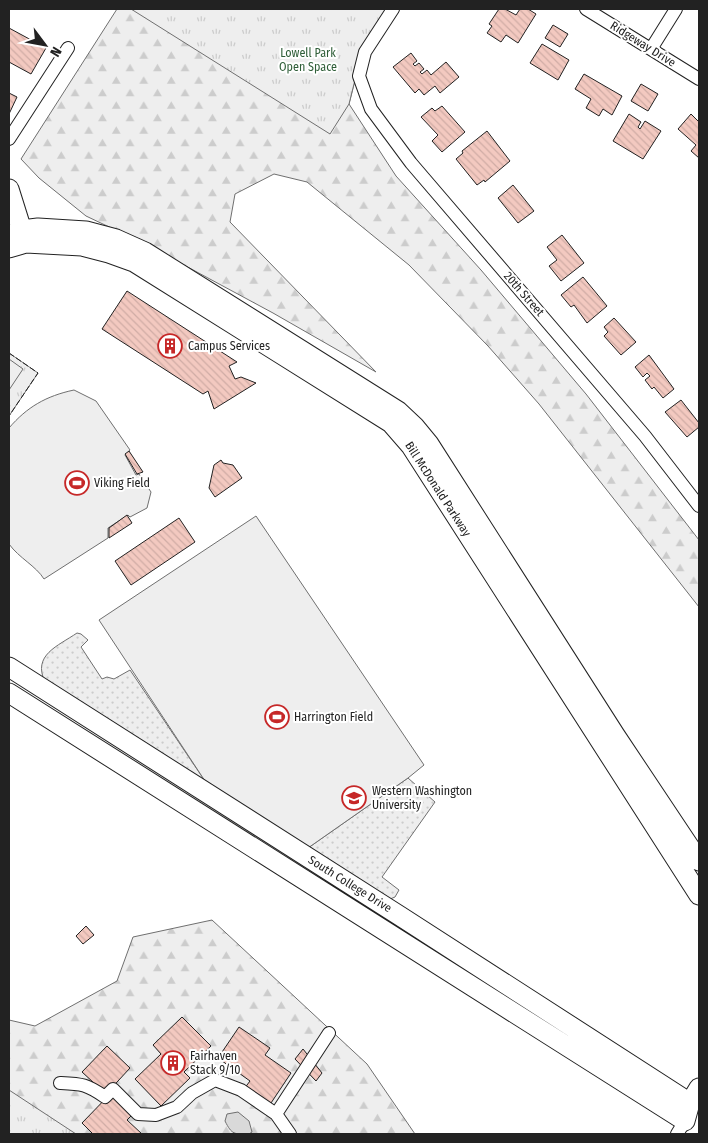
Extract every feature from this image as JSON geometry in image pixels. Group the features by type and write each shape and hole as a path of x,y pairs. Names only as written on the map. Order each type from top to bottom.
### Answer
{"main road":[{"path":"9,189 16,239"},
{"name":"Bill McDonald Parkway","path":"16,239 38,228 86,231 146,252 398,411 415,427 428,444 610,727 699,861"},
{"name":"Bill McDonald Parkway","path":"16,239 82,246 134,262 373,410 391,424 411,446 699,894"},
{"name":"South College Drive","path":"9,668 400,916 688,1112"},
{"name":"South College Drive","path":"9,692 688,1112"}],"street":[{"name":"20th Street","path":"393,9 365,52 359,76 371,109 411,163 645,436 699,506"},
{"name":"Ridgeway Drive","path":"586,9 699,79"},
{"path":"651,48 676,9"},
{"path":"9,139 68,48"},
{"path":"276,1114 329,1033"},
{"path":"60,1083 89,1086 105,1097 113,1089 138,1114 156,1115 177,1107 192,1093 215,1080 241,1090 276,1114 290,1134"}],"green space":[{"path":"117,9 389,9 362,52 349,104 396,176 481,270 586,394 699,540 699,607 539,404 488,346 409,265 307,182 274,174 235,194 230,222 376,372 273,313 143,243 86,216 39,178 21,159"},
{"name":"Lowell Park Open Space","path":"131,9 389,9 362,52 349,104 330,134"},
{"path":"9,353 38,373 9,416"},
{"path":"9,359 23,369 9,390"},
{"name":"Viking Field","path":"74,390 96,401 130,450 125,455 136,475 139,474 151,492 147,508 130,517 128,515 108,528 108,538 44,579 9,544 9,428 38,403"},
{"name":"Harrington Field","path":"256,516 424,765 308,848 207,784 99,620"},
{"path":"77,633 88,640 81,647 102,679 107,677 114,679 130,670 207,784 45,682 42,673 44,658 55,647"},
{"path":"408,778 435,802 382,877 399,890 395,897 390,899 308,848"},
{"path":"212,920 367,1064 415,1134 9,1134 9,1020 35,1026 117,981 133,937"},
{"path":"9,1090 76,1134 9,1134"}],"shaded area":[{"path":"238,1112 249,1121 252,1132 249,1134 234,1133 225,1121 227,1114"}],"building":[{"path":"499,9 505,9 516,15 520,9 528,9 536,14 518,43 506,35 501,42 487,33 492,26 489,24"},
{"path":"553,25 568,34 560,47 545,38"},
{"path":"9,28 46,48 31,74 9,62"},
{"path":"542,44 569,60 558,80 530,63"},
{"path":"411,53 417,61 413,64 415,66 419,63 424,69 420,72 422,74 427,70 431,75 446,62 459,77 440,93 435,86 424,95 419,89 415,93 393,67"},
{"path":"584,74 622,96 612,115 603,109 599,116 586,108 591,99 575,89"},
{"path":"641,84 658,94 648,111 631,101"},
{"path":"9,93 17,97 9,114"},
{"path":"442,106 465,132 442,152 432,141 438,135 421,117 432,108 435,111"},
{"path":"629,114 641,122 638,127 640,129 645,121 661,131 643,159 613,141"},
{"path":"691,114 699,122 699,158 691,151 696,145 678,129"},
{"path":"487,131 510,161 485,182 484,180 477,185 456,159 463,153 462,151"},
{"path":"513,185 534,211 518,223 498,198"},
{"path":"562,235 584,263 561,281 549,266 557,260 547,247"},
{"path":"583,277 607,306 587,323 574,305 571,307 561,295"},
{"name":"Campus Services","path":"127,291 237,362 229,366 235,379 241,377 256,383 214,409 208,391 203,394 102,329"},
{"path":"614,318 636,342 621,355 604,336 608,332 604,327"},
{"path":"649,355 674,389 663,398 645,380 650,376 647,373 643,377 635,367"},
{"path":"681,400 699,423 699,427 687,437 665,412"},
{"path":"129,451 143,472 137,474 125,454"},
{"path":"221,460 223,463 233,465 242,478 215,497 209,488 214,465"},
{"path":"127,515 132,523 109,538 109,528"},
{"path":"179,518 195,542 131,585 115,561"},
{"path":"86,926 94,935 83,944 76,936"},
{"name":"Fairhaven Stack 9/10","path":"182,1017 211,1046 184,1072 190,1078 161,1106 135,1079 161,1054 153,1045"},
{"path":"239,1027 270,1048 265,1055 291,1073 269,1106 244,1089 250,1081 218,1058"},
{"path":"107,1046 130,1068 106,1094 82,1072"},
{"path":"303,1049 322,1073 316,1081 295,1059"},
{"path":"112,1092 134,1113 127,1120 142,1134 93,1134 82,1123"}],"fence":[{"path":"9,353 38,373 9,416"}],"place":[{"name":"Campus Services","path":"170,346"},
{"name":"Viking Field","path":"77,483"},
{"name":"Harrington Field","path":"277,717"},
{"name":"Western Washington University","path":"354,798"},
{"name":"Fairhaven Stack 9/10","path":"173,1063"}]}
